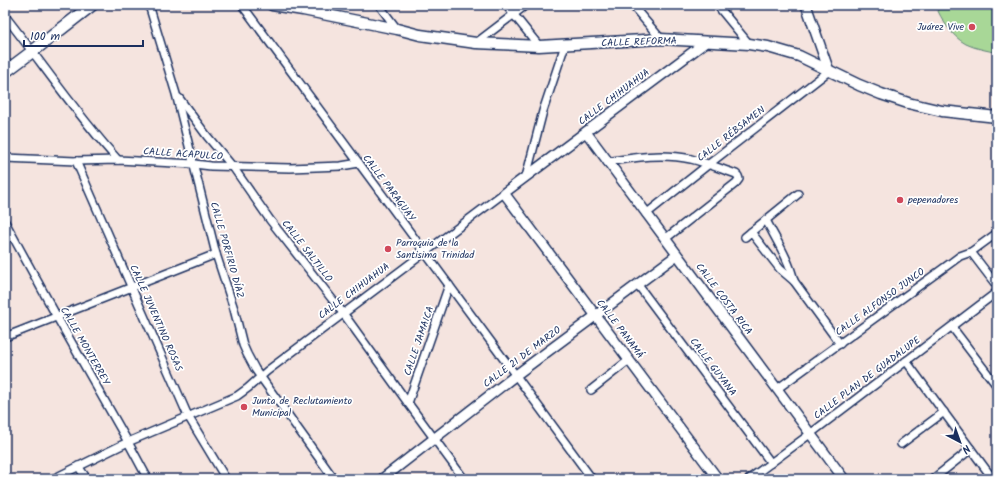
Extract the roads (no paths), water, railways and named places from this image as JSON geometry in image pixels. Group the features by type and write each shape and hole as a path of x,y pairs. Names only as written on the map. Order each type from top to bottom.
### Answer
{"main road":[{"path":"5,72 92,5"},
{"name":"CALLE REFORMA","path":"272,5 306,8 420,35 476,43 539,46 660,39 749,44 799,56 859,85 908,103 942,111 997,117"}],"street":[{"name":"CALLE PORFIRIO DÍAZ","path":"149,5 176,94 216,254 247,354 260,377 334,479"},
{"name":"CALLE PARAGUAY","path":"242,5 592,479"},
{"path":"379,5 397,29"},
{"path":"506,5 539,46"},
{"path":"476,43 526,5"},
{"path":"632,5 660,39"},
{"path":"717,5 749,44"},
{"path":"806,5 829,71"},
{"path":"5,16 99,139 118,160"},
{"name":"CALLE CHIHUAHUA","path":"53,479 128,442 237,396 425,252 706,42"},
{"path":"526,177 542,111 565,45"},
{"name":"CALLE RÉBSAMEN","path":"646,214 829,71"},
{"name":"CALLE SALTILLO","path":"176,94 207,136 233,167 270,220 343,314 464,479"},
{"name":"CALLE COSTA RICA","path":"586,132 844,479"},
{"path":"607,162 632,157 677,157 709,164 738,176 738,181 665,239"},
{"name":"CALLE ACAPULCO","path":"5,158 76,161 118,160 233,167 290,168 341,166 359,163"},
{"name":"CALLE JUVENTINO ROSAS","path":"76,161 188,416 226,479"},
{"name":"CALLE PANAMÁ","path":"504,193 718,479"},
{"path":"798,194 748,235 780,269 794,281 840,344"},
{"path":"766,220 788,263 794,281"},
{"name":"CALLE MONTERREY","path":"5,222 148,479"},
{"name":"CALLE ALFONSO JUNCO","path":"777,389 960,256 971,252 997,233"},
{"path":"971,252 997,286"},
{"path":"5,338 216,254"},
{"name":"CALLE 21 DE MARZO","path":"382,479 516,375 677,255"},
{"name":"CALLE GUYANA","path":"638,284 771,463"},
{"name":"CALLE JAMAICA","path":"408,403 449,285"},
{"name":"CALLE PLAN DE GUADALUPE","path":"749,479 997,292"},
{"path":"952,327 997,386"},
{"path":"591,390 629,360"},
{"path":"906,361 993,479"},
{"path":"901,444 944,412"},
{"path":"933,479 971,449"},
{"path":"78,466 87,479"}],"place":[{"name":"Juárez Vive","path":"972,27"},
{"name":"pepenadores","path":"900,200"},
{"name":"Parroquia de la Santisima Trinidad","path":"388,249"},
{"name":"Junta de Reclutamiento Municipal","path":"244,407"}]}
